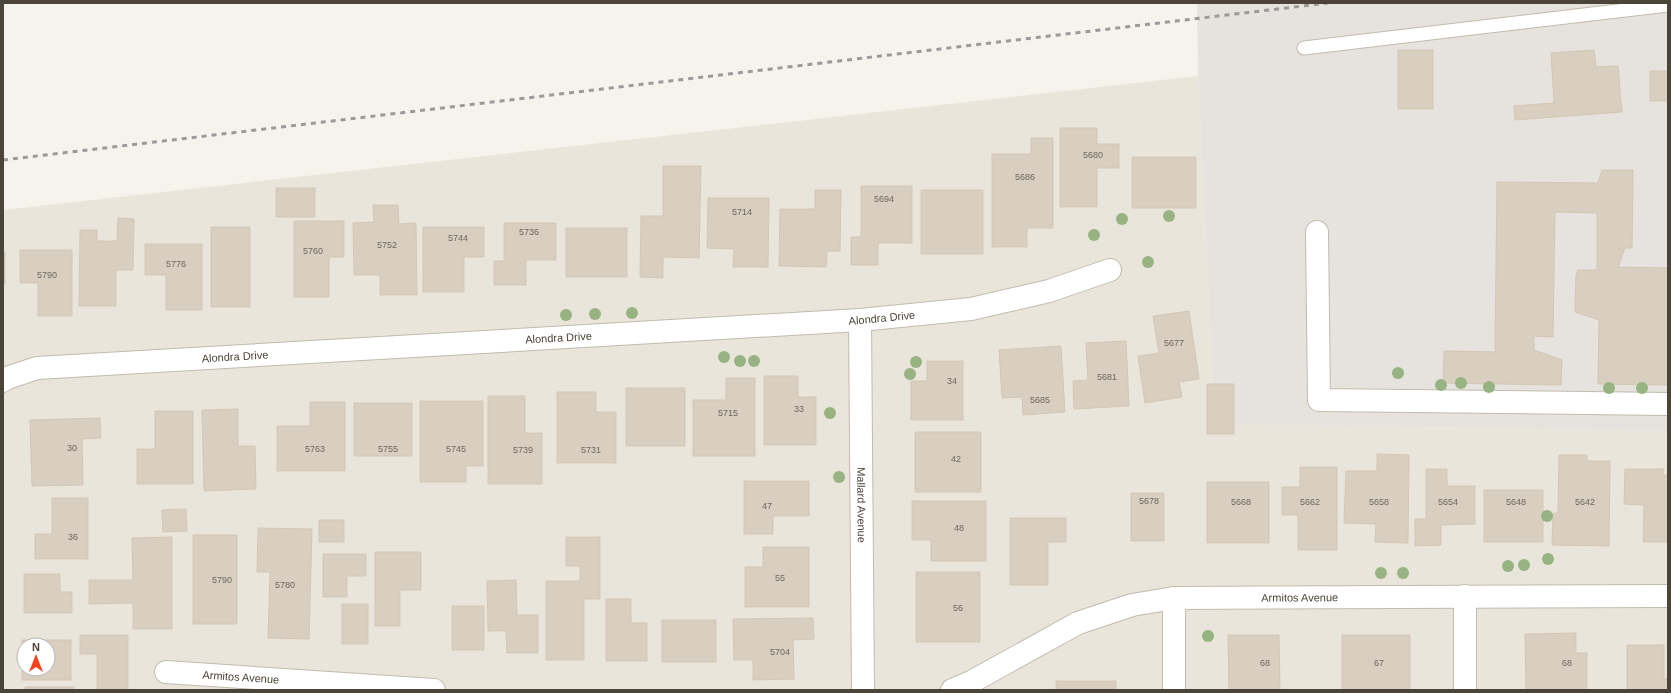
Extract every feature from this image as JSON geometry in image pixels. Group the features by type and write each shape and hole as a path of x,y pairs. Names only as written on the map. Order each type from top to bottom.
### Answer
{"street":[{"path":"1317,232 1319,400 1668,404"},
{"name":"Alondra Drive","path":"3,381 7,378 37,368 860,320 971,309 1050,291 1110,270"},
{"name":"Mallard Avenue","path":"860,320 863,690"},
{"path":"1465,596 1465,690"},
{"name":"Armitos Avenue","path":"952,690 973,681 1078,622 1132,605 1174,598 1668,596"},
{"path":"1174,598 1174,690"},
{"name":"Armitos Avenue","path":"166,672 296,685 434,690"}],"lane":[{"path":"1304,48 1668,5"}],"shaded area":[{"path":"1197,3 1668,3 1668,431 1215,424 1198,76"},
{"path":"1198,76 1215,424 1668,431 1668,690 3,690 3,210"}],"building":[{"path":"1398,50 1433,50 1433,109 1398,109"},
{"path":"1594,50 1596,67 1618,66 1622,112 1515,120 1514,106 1554,103 1551,53"},
{"path":"1650,71 1668,71 1668,101 1650,101"},
{"path":"1060,128 1097,128 1097,144 1119,144 1119,168 1097,168 1097,207 1060,207"},
{"path":"1031,138 1053,138 1053,228 1027,228 1027,247 992,247 992,154 1031,154"},
{"path":"1132,157 1196,157 1196,208 1132,208"},
{"path":"663,166 701,166 699,258 663,257 663,278 640,277 641,216 663,216"},
{"path":"1602,170 1633,170 1632,248 1625,248 1618,267 1668,268 1668,385 1598,384 1599,320 1575,312 1576,276 1578,270 1597,270 1597,213 1555,212 1553,337 1534,336 1534,350 1562,360 1561,385 1443,383 1444,351 1495,352 1497,182 1598,183"},
{"path":"861,186 912,186 912,243 878,243 878,265 851,265 851,237 861,237"},
{"path":"276,188 315,188 315,217 276,217"},
{"path":"815,190 841,190 840,251 827,251 826,267 779,266 780,209 815,209"},
{"path":"921,190 983,190 983,254 921,254"},
{"path":"708,198 769,198 768,267 733,267 734,249 707,248"},
{"path":"373,205 398,205 399,224 416,223 417,295 380,295 380,275 354,275 353,223 374,222"},
{"path":"118,218 134,219 133,270 116,270 116,306 79,306 80,230 97,230 97,241 117,241"},
{"path":"294,221 344,221 344,257 329,257 329,297 294,297"},
{"path":"504,223 556,223 556,260 526,260 526,285 494,285 494,261 504,261"},
{"path":"211,227 250,227 250,307 211,307"},
{"path":"423,227 484,227 484,257 464,257 464,292 423,292"},
{"path":"566,228 627,228 627,277 566,277"},
{"path":"145,244 202,244 202,310 166,310 166,275 145,275"},
{"path":"20,250 72,250 72,316 38,316 38,283 20,283"},
{"path":"3,252 5,252 5,284 3,284"},
{"path":"1189,311 1199,379 1179,382 1182,397 1145,403 1138,356 1159,353 1153,316"},
{"path":"1126,341 1129,406 1074,409 1073,381 1088,380 1086,343"},
{"path":"1061,346 1065,412 1023,415 1022,397 1002,398 999,350"},
{"path":"927,361 963,361 963,420 911,420 911,381 927,381"},
{"path":"764,376 798,376 798,397 816,397 816,445 764,445"},
{"path":"726,378 755,378 755,456 693,456 693,400 726,400"},
{"path":"1207,384 1234,384 1234,434 1207,434"},
{"path":"626,388 685,388 685,446 626,446"},
{"path":"557,392 596,392 596,412 616,412 616,463 557,463"},
{"path":"488,396 525,396 525,433 542,433 542,484 488,484"},
{"path":"420,401 483,401 483,466 466,466 466,482 420,482"},
{"path":"310,402 345,402 345,471 277,471 277,426 310,426"},
{"path":"354,403 412,403 412,456 354,456"},
{"path":"238,409 238,446 255,446 256,489 204,491 202,410"},
{"path":"155,411 193,411 193,484 137,484 137,449 155,449"},
{"path":"100,418 101,438 82,439 83,485 32,486 30,420"},
{"path":"915,432 981,432 981,492 915,492"},
{"path":"1377,454 1409,455 1408,543 1375,542 1376,524 1344,523 1346,471 1377,471"},
{"path":"1559,455 1587,455 1587,461 1610,461 1609,546 1552,545 1553,513 1558,513"},
{"path":"1300,467 1337,467 1337,550 1298,550 1298,515 1282,515 1282,487 1300,487"},
{"path":"1426,469 1447,469 1447,486 1475,486 1475,524 1441,525 1441,545 1415,546 1415,519 1426,519"},
{"path":"1625,469 1664,469 1663,475 1668,475 1668,542 1643,542 1644,505 1624,504"},
{"path":"744,481 809,481 809,516 773,516 773,534 744,534"},
{"path":"1207,482 1269,482 1269,543 1207,543"},
{"path":"1484,490 1543,490 1543,542 1484,542"},
{"path":"1131,493 1164,493 1164,541 1131,541"},
{"path":"52,498 88,498 88,559 35,559 35,534 52,534"},
{"path":"912,501 986,501 986,561 931,561 931,540 912,540"},
{"path":"186,509 187,531 163,532 162,510"},
{"path":"1010,518 1066,518 1066,542 1048,542 1048,585 1010,585"},
{"path":"319,520 344,520 344,542 319,542"},
{"path":"258,528 312,529 309,639 268,638 270,572 257,572"},
{"path":"193,535 237,535 237,624 193,624"},
{"path":"172,537 172,629 133,629 133,603 89,604 89,580 133,580 132,538"},
{"path":"566,537 600,537 600,599 584,599 584,660 546,660 546,581 580,581 580,566 566,566"},
{"path":"763,547 809,547 809,607 745,607 745,567 763,567"},
{"path":"375,552 421,552 421,590 400,590 400,626 375,626"},
{"path":"323,554 366,554 366,576 347,576 347,597 323,597"},
{"path":"916,572 980,572 980,642 916,642"},
{"path":"24,574 60,574 60,592 72,592 72,613 24,613"},
{"path":"516,580 517,615 538,615 538,653 507,653 506,631 488,631 487,581"},
{"path":"606,599 631,599 631,623 647,623 647,661 606,661"},
{"path":"342,604 368,604 368,644 342,644"},
{"path":"452,606 484,606 484,650 452,650"},
{"path":"813,618 814,639 793,640 794,679 753,680 753,660 734,660 733,619"},
{"path":"662,620 716,620 716,662 662,662"},
{"path":"1576,633 1576,653 1587,653 1587,690 1526,690 1525,634"},
{"path":"80,635 128,635 128,689 97,689 97,654 80,654"},
{"path":"1228,635 1279,635 1280,690 1229,690"},
{"path":"1342,635 1410,635 1410,690 1342,690"},
{"path":"56,640 71,640 71,680 22,680 22,677 56,677"},
{"path":"1627,645 1664,645 1664,679 1668,679 1668,690 1627,690"},
{"path":"1056,681 1116,681 1116,690 1056,690"},
{"path":"25,687 74,687 74,690 25,690"}],"railway":[{"path":"3,160 1328,3"}]}
